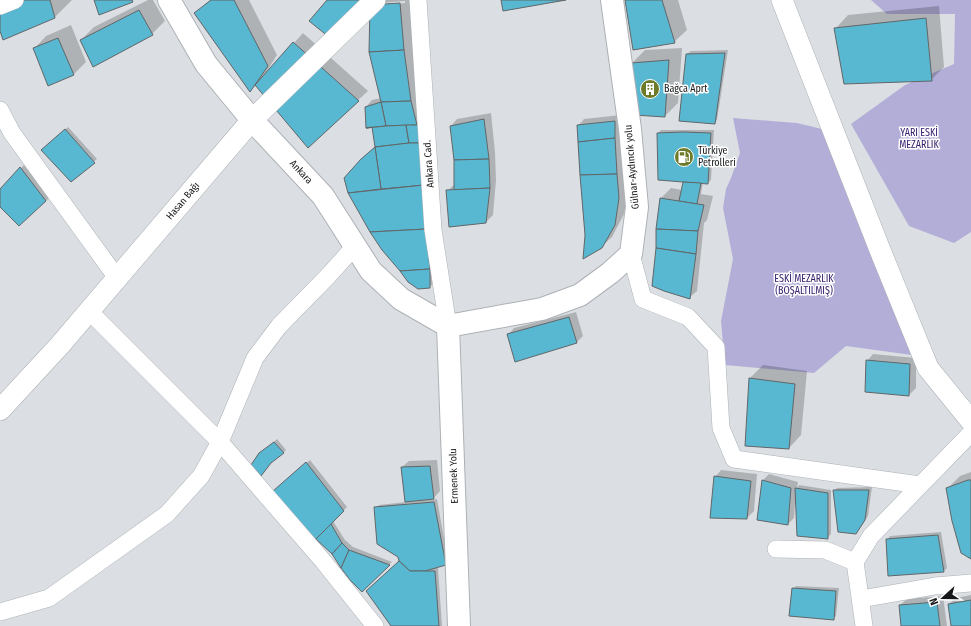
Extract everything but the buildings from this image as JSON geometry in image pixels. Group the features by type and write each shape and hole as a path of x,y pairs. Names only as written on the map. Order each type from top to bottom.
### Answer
{"main road":[{"name":"Ankara","path":"169,0 206,64 252,120 323,196 371,271 401,299 448,326"},
{"name":"Gülnar-Aydıncık yolu","path":"612,0 630,129 637,207 631,254"},
{"path":"448,326 542,309 580,295 610,273 631,254"},
{"name":"Ermenek Yolu","path":"448,326 459,626"}],"street":[{"name":"Hasan Bağı","path":"0,410 89,311 252,120 375,0"},
{"name":"Ankara Cad.","path":"418,0 433,230 448,326"},
{"path":"782,0 928,368 971,421"},
{"path":"0,110 12,134 117,278"},
{"path":"0,612 49,598 167,514 201,476 220,442 256,358 279,326 355,246"},
{"path":"631,254 643,299 688,317 716,346 721,428 734,459 920,485"},
{"path":"89,311 220,442 323,562 375,626"},
{"path":"864,626 855,562 871,536 971,433"},
{"path":"776,549 825,550 855,562"},
{"path":"861,599 935,586 971,583"}],"green space":[{"name":"YARI ESKİ MEZARLIK","path":"871,0 971,0 971,232 954,243 909,226 851,124 905,85 954,64 955,14 887,14"},
{"name":"ESKİ MEZARLIK (BOŞALTILMIŞ)","path":"733,118 797,123 826,130 912,355 846,346 814,373 725,365 721,321 733,259 723,208 726,189 740,153"}],"place":[{"name":"Bağca Aprt","path":"650,89"},
{"name":"Türkiye Petrolleri","path":"684,157"}]}
